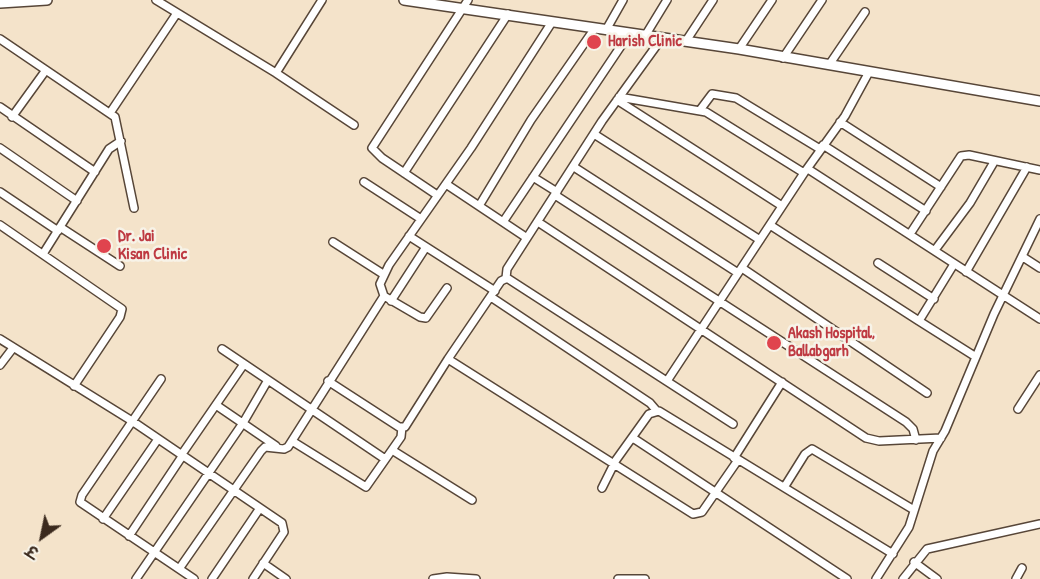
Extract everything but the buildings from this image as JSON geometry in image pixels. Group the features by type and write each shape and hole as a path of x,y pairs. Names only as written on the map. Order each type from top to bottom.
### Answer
{"street":[{"path":"0,3 47,0"},
{"path":"156,0 276,73 354,125"},
{"path":"276,73 322,0"},
{"path":"404,0 465,4 552,22 686,41 1040,101"},
{"path":"606,30 623,0"},
{"path":"645,36 667,0"},
{"path":"686,41 713,0"},
{"path":"739,50 772,0"},
{"path":"783,58 822,0"},
{"path":"437,195 373,152 373,146 417,82 465,4"},
{"path":"829,65 865,12"},
{"path":"110,113 177,13"},
{"path":"404,173 508,14"},
{"path":"447,288 426,318 384,296 380,284 384,274 552,22"},
{"path":"479,206 531,120 595,28"},
{"path":"503,222 629,34"},
{"path":"292,441 363,487 368,485 401,437 402,427 410,421 448,359 506,278 507,269 594,134 662,38"},
{"path":"0,39 117,120 134,208"},
{"path":"12,117 46,70"},
{"path":"668,381 782,206 840,122 869,72"},
{"path":"700,111 712,94 736,98 822,147 926,211"},
{"path":"618,98 700,111 715,117 910,234 1040,319"},
{"path":"618,98 782,206"},
{"path":"0,107 95,172"},
{"path":"840,122 941,187"},
{"path":"594,134 760,240"},
{"path":"43,254 112,146 121,141"},
{"path":"0,148 77,201"},
{"path":"910,234 962,156 969,155 1040,170"},
{"path":"935,250 970,203 994,162"},
{"path":"574,167 740,271 927,393"},
{"path":"966,272 1027,167"},
{"path":"533,177 906,422 913,429 916,440"},
{"path":"364,182 421,219"},
{"path":"446,184 527,238"},
{"path":"0,192 120,266"},
{"path":"876,579 909,527 930,458 1040,221"},
{"path":"538,222 871,440 941,438"},
{"path":"0,225 122,309 120,317 74,386"},
{"path":"770,225 976,357"},
{"path":"409,236 650,403 656,410 663,412 736,459 785,486 893,554"},
{"path":"333,242 384,274"},
{"path":"391,301 426,247"},
{"path":"1023,257 1040,268"},
{"path":"878,263 934,299"},
{"path":"919,321 954,264"},
{"path":"506,278 733,424"},
{"path":"179,569 263,448 276,446 286,448 292,441 384,296"},
{"path":"0,339 209,472 285,527 253,579"},
{"path":"0,365 12,348"},
{"path":"222,349 385,459"},
{"path":"448,359 696,515 702,512 782,382"},
{"path":"129,536 244,364"},
{"path":"1018,409 1040,375"},
{"path":"161,379 80,499 83,505 194,579"},
{"path":"136,579 243,423 268,380"},
{"path":"328,381 402,427"},
{"path":"216,405 276,446"},
{"path":"602,488 614,465 649,414 656,410"},
{"path":"633,438 716,490 847,579"},
{"path":"103,519 158,439"},
{"path":"392,450 472,500"},
{"path":"785,486 805,454 817,450 914,510"},
{"path":"212,579 260,508"},
{"path":"903,579 923,552 932,547 1040,524"},
{"path":"914,562 937,579"},
{"path":"263,563 286,579"},
{"path":"1016,579 1022,568"},
{"path":"433,579 447,577 476,579"},
{"path":"618,579 645,579"}],"place":[{"name":"Harish Clinic","path":"594,42"},
{"name":"Dr. Jai Kisan Clinic","path":"104,246"},
{"name":"Akash Hospital, Ballabgarh","path":"774,343"}]}
